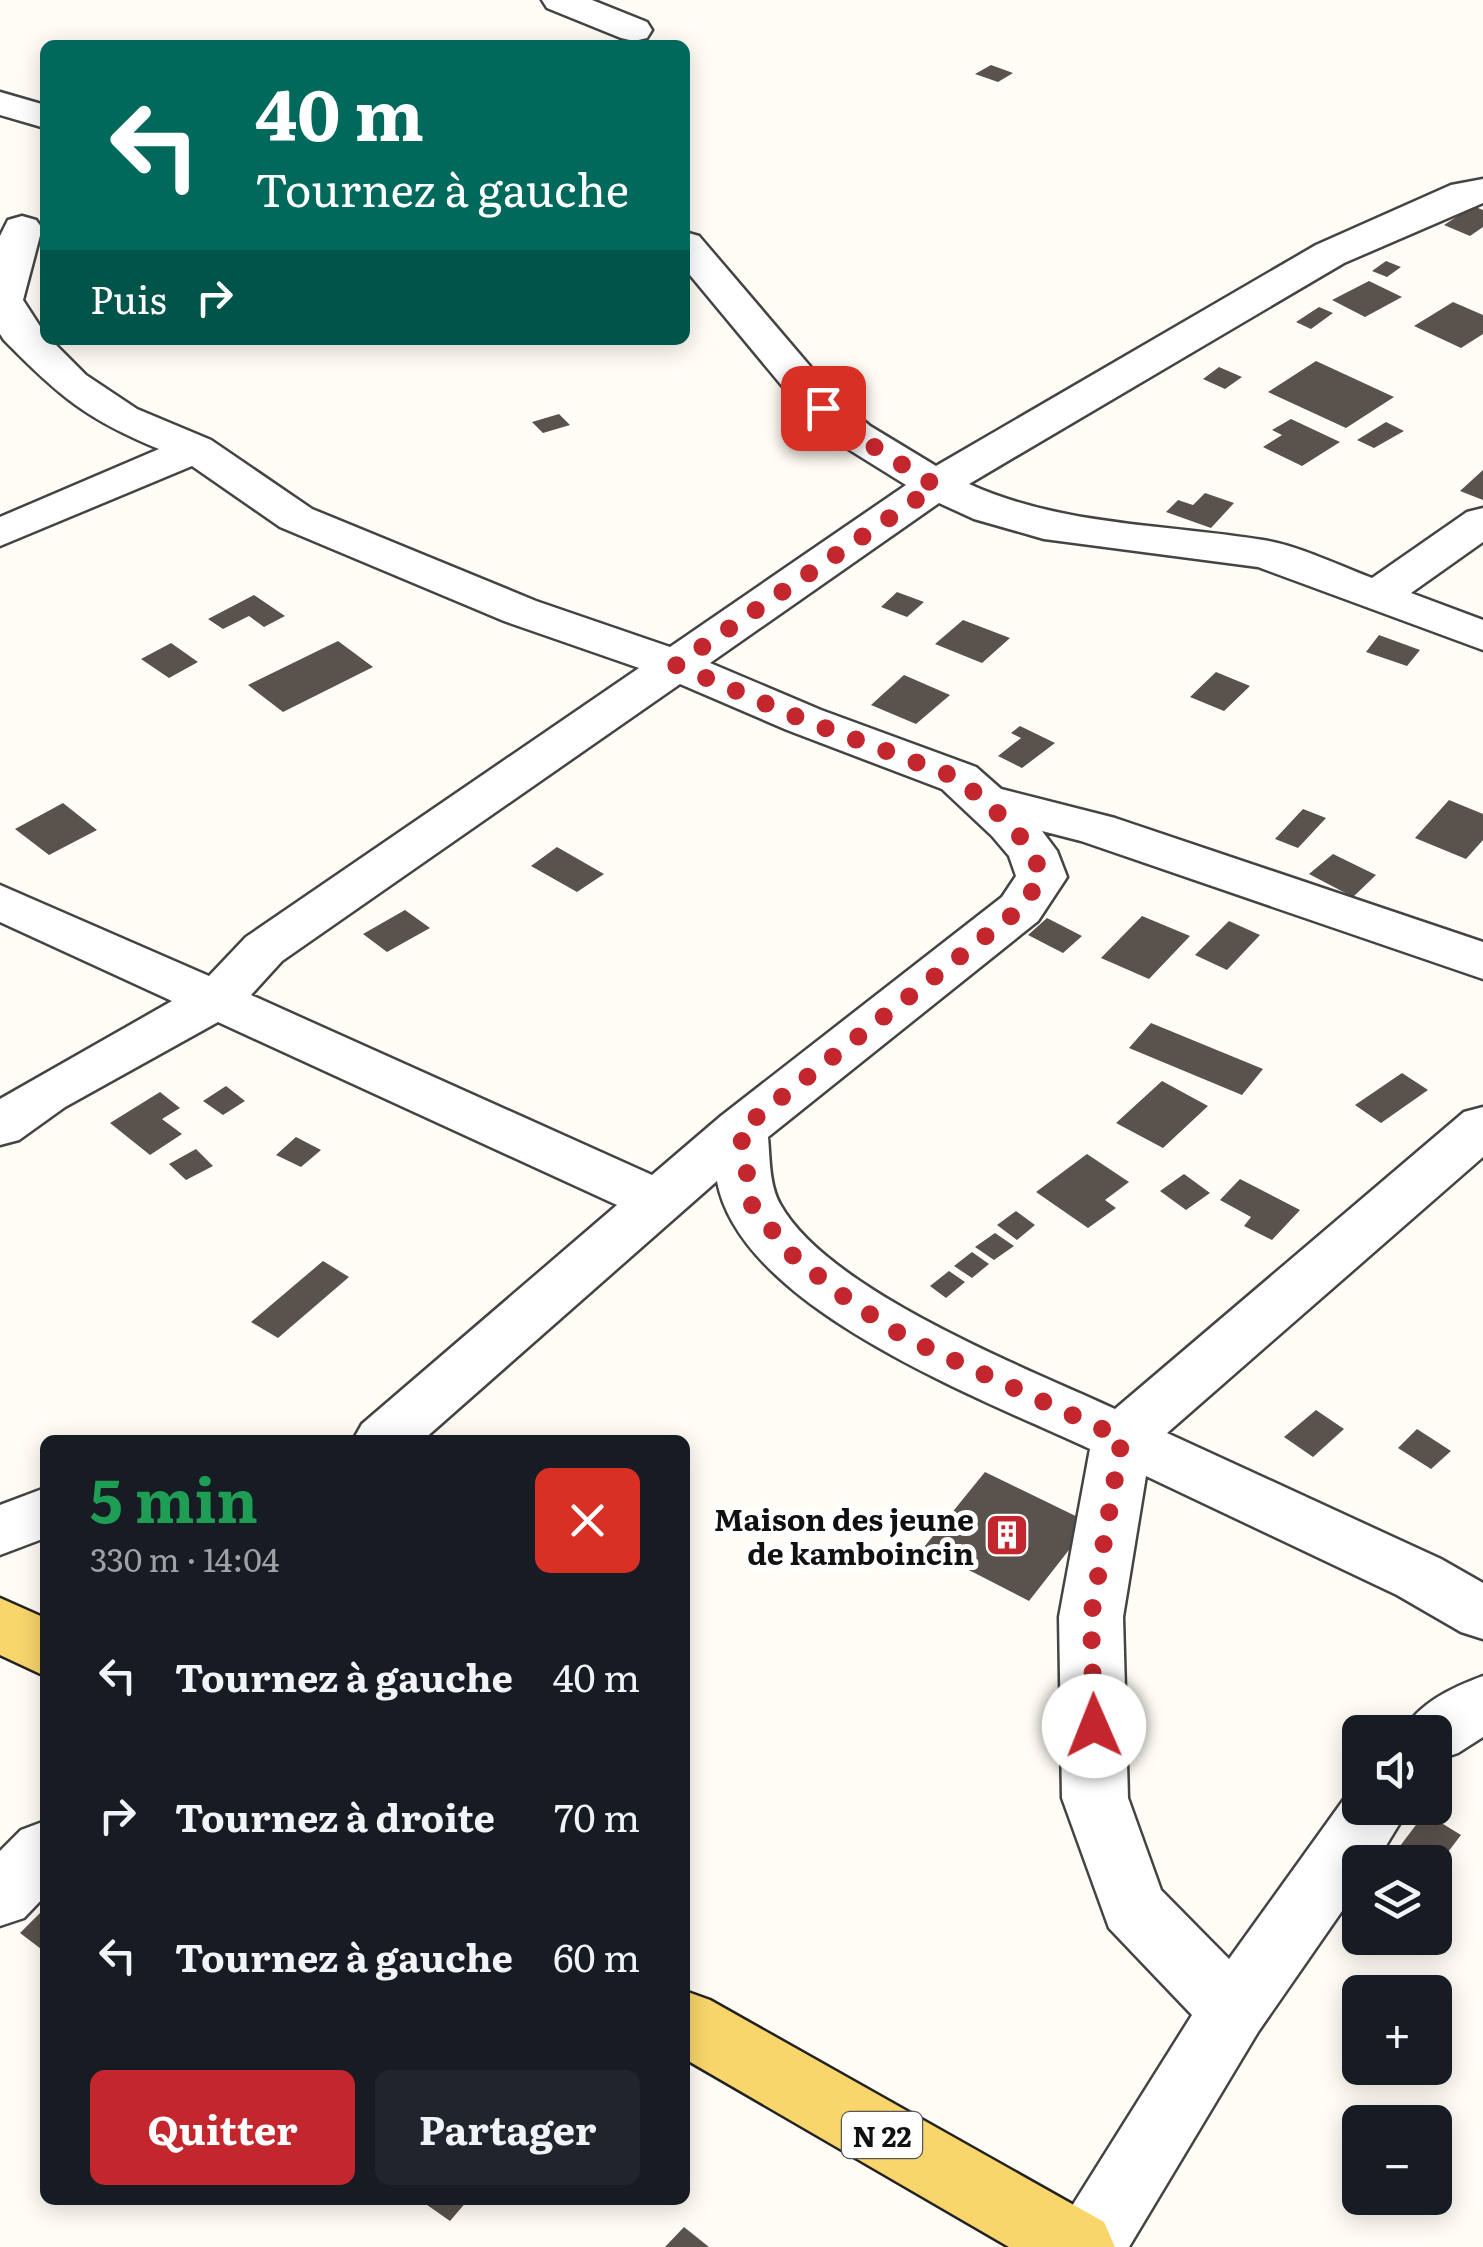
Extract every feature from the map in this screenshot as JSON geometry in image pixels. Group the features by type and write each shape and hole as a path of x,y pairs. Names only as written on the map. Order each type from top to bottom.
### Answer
{"main road":[{"path":"0,1623 40,1647"},
{"name":"N 22","path":"690,2025 1078,2247"}],"street":[{"path":"560,0 636,25"},
{"path":"0,103 40,115"},
{"path":"0,1126 46,1094 216,1000 264,949 936,486 1330,254 1465,193 1483,191"},
{"path":"16,226 1,300 18,331 71,384 122,418 196,448 296,518 520,611 676,665 804,720 958,778 989,802 1032,851 1042,877 1020,909 740,1130 389,1435"},
{"path":"690,250 823,408 854,434 936,486 990,510 1044,526 1266,554 1483,636"},
{"path":"0,533 196,448"},
{"path":"1377,596 1483,522"},
{"path":"989,802 1096,830 1418,936 1483,962"},
{"path":"0,902 658,1201"},
{"path":"1233,2010 1132,1907 1095,1798 1091,1617 1122,1438 1483,1126"},
{"path":"740,1130 752,1205 791,1254 848,1300 906,1338 1420,1577 1483,1614"},
{"path":"0,1531 40,1514"},
{"path":"1452,1723 1483,1703"},
{"path":"1088,2247 1233,2010 1364,1825"},
{"path":"0,1897 40,1855"}],"building":[{"path":"991,65 1013,73 998,82 975,74"},
{"path":"1473,206 1483,210 1483,227 1470,236 1444,225"},
{"path":"1386,261 1401,267 1387,277 1372,271"},
{"path":"1369,281 1402,297 1365,317 1332,300"},
{"path":"1453,302 1483,315 1483,334 1461,348 1414,326"},
{"path":"1319,307 1333,313 1311,329 1296,322"},
{"path":"1316,361 1394,397 1346,428 1268,392"},
{"path":"1219,367 1242,377 1225,389 1203,379"},
{"path":"559,414 570,425 543,433 532,422"},
{"path":"1291,419 1340,442 1302,466 1263,447 1282,435 1272,430"},
{"path":"1386,422 1404,431 1374,448 1357,440"},
{"path":"1483,470 1483,500 1460,491"},
{"path":"1205,493 1234,503 1211,528 1166,512 1178,500 1193,505"},
{"path":"897,592 924,602 907,617 881,607"},
{"path":"254,595 285,616 264,627 249,616 223,629 208,619"},
{"path":"963,620 1010,638 982,663 935,644"},
{"path":"1379,635 1420,650 1407,666 1366,652"},
{"path":"338,641 373,667 283,712 248,685"},
{"path":"171,643 198,662 169,678 141,659"},
{"path":"1216,672 1250,686 1224,711 1190,697"},
{"path":"904,675 950,695 916,724 871,705"},
{"path":"1020,726 1055,743 1022,768 998,756 1021,738 1011,733"},
{"path":"1449,800 1483,814 1483,840 1466,859 1415,838"},
{"path":"63,803 97,830 49,855 15,829"},
{"path":"1303,809 1326,818 1298,848 1275,839"},
{"path":"557,847 604,874 577,892 531,866"},
{"path":"1333,854 1376,875 1353,897 1309,874"},
{"path":"405,910 430,928 387,952 363,934"},
{"path":"1142,916 1190,936 1149,979 1101,958"},
{"path":"1047,918 1082,936 1063,953 1028,935"},
{"path":"1229,921 1260,935 1227,970 1195,955"},
{"path":"1151,1023 1263,1069 1242,1095 1129,1048"},
{"path":"1402,1073 1428,1090 1381,1123 1355,1105"},
{"path":"1162,1081 1208,1106 1163,1148 1116,1123"},
{"path":"226,1086 245,1101 223,1115 203,1101"},
{"path":"160,1092 180,1108 162,1119 182,1134 150,1155 110,1123"},
{"path":"296,1137 321,1150 301,1167 276,1155"},
{"path":"196,1149 213,1166 186,1180 169,1164"},
{"path":"1087,1154 1129,1182 1105,1200 1116,1208 1088,1228 1036,1192"},
{"path":"1184,1174 1210,1193 1186,1210 1160,1191"},
{"path":"1240,1179 1300,1210 1272,1240 1244,1226 1251,1217 1220,1200"},
{"path":"1016,1211 1035,1225 1017,1240 997,1225"},
{"path":"995,1233 1014,1246 994,1260 975,1247"},
{"path":"972,1252 989,1264 972,1278 954,1266"},
{"path":"323,1261 349,1277 278,1338 251,1322"},
{"path":"949,1271 965,1282 946,1298 930,1286"},
{"path":"1316,1410 1344,1429 1313,1457 1284,1437"},
{"path":"1417,1429 1451,1451 1431,1469 1398,1448"},
{"name":"Maison des jeune de kamboincin","path":"985,1472 1090,1523 1029,1601 924,1547"},
{"path":"1416,1825 1445,1825 1461,1835 1452,1847 1401,1845"},
{"path":"40,1913 40,1948 20,1933"},
{"path":"427,2205 464,2205 450,2221"},
{"path":"684,2227 709,2247 665,2247"}],"place":[{"name":"Maison des jeune de kamboincin","path":"1007,1535"}],"route":[{"path":"823,408 854,434 936,486 676,665 804,720 958,778 1010,824 1032,851 1042,877 1020,909 740,1130 752,1205 791,1254 848,1300 906,1338 1122,1438 1091,1617 1094,1726"}]}
